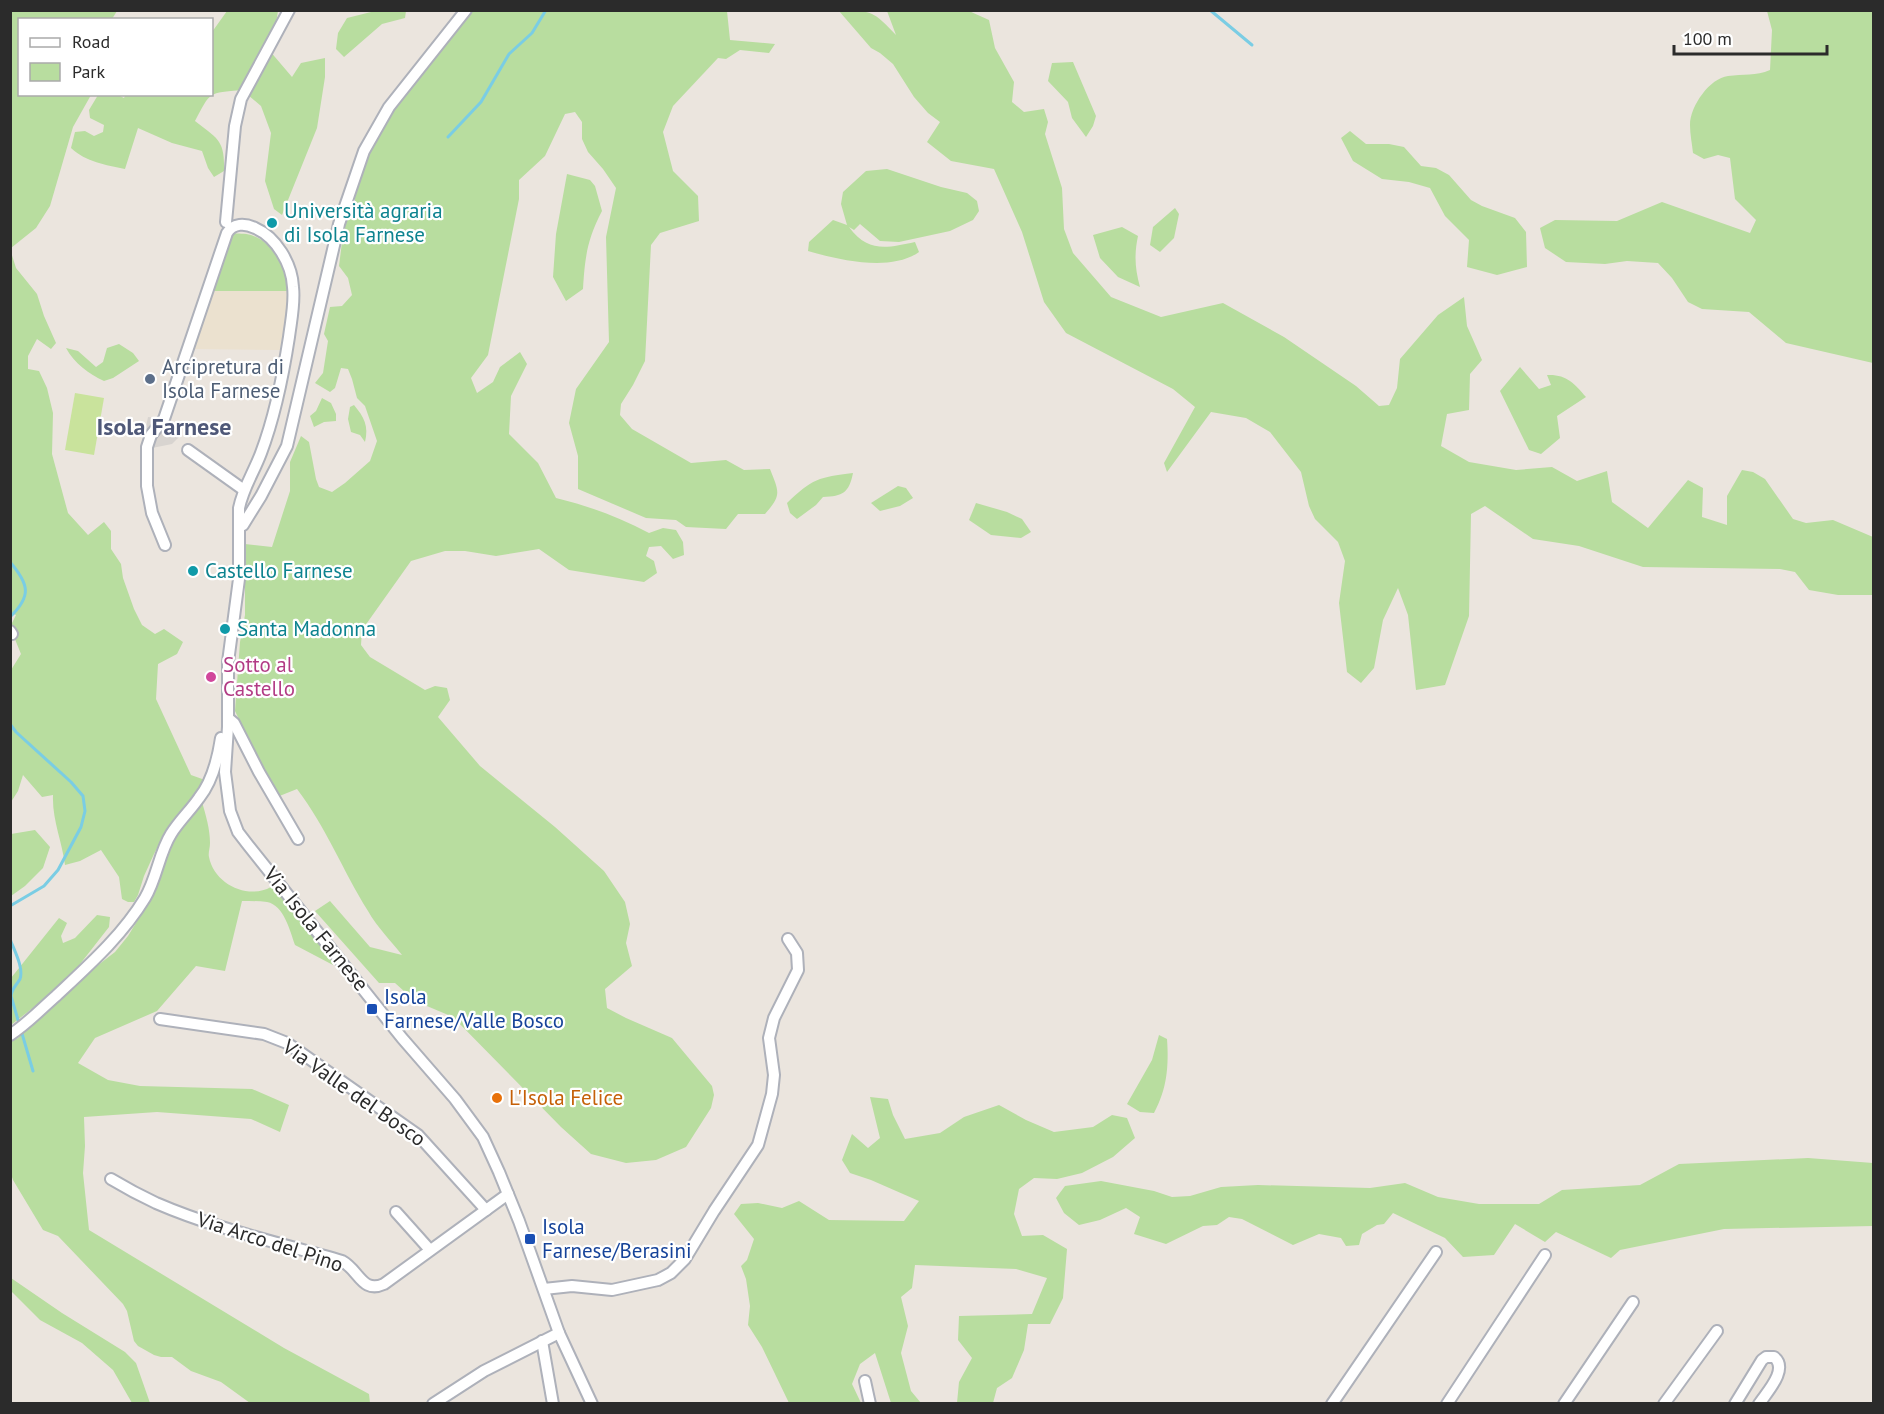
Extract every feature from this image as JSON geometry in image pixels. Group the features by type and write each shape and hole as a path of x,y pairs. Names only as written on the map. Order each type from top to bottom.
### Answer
{"street":[{"path":"226,222 235,126 241,99 289,10"},
{"path":"239,527 243,525 261,496 287,446 339,224 364,151 389,107 466,10"},
{"name":"Via Isola Farnese","path":"165,545 149,499 147,447 152,435 164,419 227,233 234,226 253,227 270,238 279,248 290,269 294,286 287,348 272,422 239,508 239,579 228,662 225,772 230,811 238,832 402,1038 464,1110 483,1137 508,1194 559,1333 592,1404"},
{"path":"188,450 244,490"},
{"path":"12,1034 99,955 147,896 169,836 200,798 208,784 219,751 222,730 228,722 234,723 298,839"},
{"path":"544,1289 572,1286 612,1290 658,1280 671,1274 685,1259 758,1145 772,1094 774,1075 769,1038 774,1018 798,970 797,953 788,939"},
{"name":"Via Valle del Bosco","path":"160,1020 264,1034 287,1043 418,1135 486,1210"},
{"name":"Via Arco del Pino","path":"111,1179 173,1210 342,1261 353,1269 366,1285 371,1287 384,1284 508,1194"},
{"path":"396,1212 430,1250"},
{"path":"1332,1404 1436,1252"},
{"path":"1447,1404 1545,1255"},
{"path":"1564,1404 1633,1302"},
{"path":"1664,1404 1717,1331"},
{"path":"433,1404 484,1371 559,1333"},
{"path":"542,1341 553,1404"},
{"path":"1735,1404 1762,1360 1766,1357 1774,1357 1779,1362 1780,1370 1760,1404"},
{"path":"865,1381 870,1404"}],"shaded area":[{"path":"212,291 290,291 280,350 192,349"},
{"path":"148,417 164,419 179,437 172,444 152,448 142,447"}],"green space":[{"path":"11,10 117,11 113,18 18,18 18,96 90,96 73,127 50,206 36,228 11,248"},
{"path":"227,11 278,11 269,50 292,77 301,63 325,58 325,77 317,128 282,215 274,209 265,181 271,133 261,106 242,90 213,94 213,31"},
{"path":"375,11 406,11 405,18 382,24 344,57 336,49 338,33 347,18"},
{"path":"468,11 727,11 730,40 775,44 769,53 740,50 726,59 718,58 673,106 663,132 673,171 698,196 699,221 660,233 651,245 645,361 621,404 620,415 632,429 691,463 726,460 744,470 770,469 777,493 770,508 765,514 738,514 726,529 686,527 676,520 646,518 578,489 578,456 569,423 576,389 609,342 606,237 616,188 588,152 582,139 582,122 575,112 565,114 545,156 519,180 519,199 488,355 471,378 477,393 493,382 500,367 520,352 527,364 511,396 509,434 538,463 556,498 604,512 649,533 663,528 676,530 683,542 684,555 673,559 661,546 649,547 646,556 654,561 657,573 644,582 569,570 539,549 496,556 465,551 445,551 411,561 362,630 361,645 370,657 425,690 435,686 447,688 450,700 438,717 480,766 555,827 604,871 625,902 630,924 626,943 632,966 605,989 607,1008 672,1038 712,1086 714,1095 711,1108 686,1147 656,1160 626,1163 591,1154 561,1127 453,1017 415,1001 395,983 379,983 315,911 330,901 370,947 402,955 372,917 317,818 297,789 277,797 235,711 240,642 245,615 245,544 272,547 290,491 290,462 301,436 309,442 319,487 332,492 370,461 377,441 365,406 357,398 348,369 341,368 335,388 330,392 315,383 323,373 328,341 324,334 330,307 342,306 352,295 348,278 339,266 344,226 355,203 355,187 363,163 385,118"},
{"path":"839,11 859,11 871,14 896,35 887,11 969,11 989,20 995,48 1014,82 1012,102 1024,112 1044,109 1048,122 1045,134 1062,188 1064,229 1073,253 1111,297 1161,317 1223,303 1284,337 1356,386 1379,406 1389,405 1397,388 1400,359 1438,315 1464,297 1467,326 1482,360 1470,374 1469,410 1447,414 1441,446 1469,462 1516,470 1552,467 1577,481 1607,471 1612,502 1648,528 1688,480 1703,488 1702,517 1727,525 1727,496 1742,470 1753,472 1765,479 1793,519 1806,523 1833,520 1873,537 1873,595 1838,595 1809,590 1795,572 1780,569 1643,567 1579,546 1533,539 1485,506 1471,514 1469,616 1445,685 1416,690 1408,615 1398,588 1383,620 1374,668 1361,683 1347,672 1339,603 1345,561 1338,542 1315,519 1309,506 1301,472 1270,432 1246,418 1211,412 1167,472 1164,463 1195,407 1173,389 1066,333 1044,302 1022,232 994,169 951,161 927,142 940,122 928,113 914,97 893,64 871,48"},
{"path":"1767,11 1873,11 1873,363 1786,343 1749,312 1702,309 1688,302 1672,278 1658,263 1566,262 1545,248 1540,228 1555,220 1617,221 1662,202 1750,233 1756,220 1735,199 1730,158 1718,155 1704,159 1693,153 1690,125 1697,102 1714,82 1728,76 1755,74 1770,70 1772,30"},
{"path":"1073,62 1096,116 1086,137 1072,118 1068,102 1048,81 1052,63"},
{"path":"97,96 124,98 125,96 211,96 195,121 215,137 221,146 224,171 214,177 202,151 172,143 138,128 125,169 90,160 71,148 75,132 85,131 94,136 103,132 104,125 90,118 89,110"},
{"path":"1350,131 1366,144 1389,144 1404,147 1421,166 1436,168 1449,175 1471,200 1515,218 1526,232 1527,267 1497,275 1467,267 1469,240 1445,216 1430,188 1409,182 1382,179 1353,161 1341,138"},
{"path":"887,169 967,193 977,201 979,211 973,220 950,231 899,242 880,241 860,224 854,230 849,227 863,241 871,245 887,247 915,242 919,252 894,262 849,261 808,251 809,242 833,220 847,225 841,204 843,192 866,171"},
{"path":"567,174 590,180 595,186 602,211 588,249 583,289 566,301 553,277 556,234"},
{"path":"1175,208 1179,214 1174,238 1160,252 1150,245 1153,227"},
{"path":"1122,227 1138,236 1136,262 1140,287 1118,277 1100,258 1093,235"},
{"path":"232,233 251,235 273,250 282,266 290,291 212,291"},
{"path":"10,249 16,268 37,294 56,343 51,349 37,339 28,356 28,369 39,371 47,388 53,413 52,454 68,513 88,535 104,522 111,531 111,549 121,564 123,578 142,625 155,634 164,629 183,642 177,654 158,664 156,699 191,775 205,780 191,801 168,827 134,902 122,899 119,877 101,850 80,861 65,865 54,813 53,795 42,797 23,775 18,791 11,802 11,670 21,654 10,627 16,615 10,612"},
{"path":"119,344 133,353 139,361 113,378 104,381 82,368 66,348 78,351 96,367 103,362 107,348"},
{"path":"1520,367 1539,389 1551,385 1547,375 1554,375 1565,378 1586,397 1557,416 1560,438 1541,454 1529,450 1500,391"},
{"path":"75,393 104,398 94,455 65,450"},
{"path":"322,398 331,403 336,414 336,421 324,422 314,427 310,416 316,411"},
{"path":"354,405 365,422 365,442 360,435 351,432 348,419 350,407"},
{"path":"853,473 844,492 836,496 823,497 797,519 790,513 787,503 810,484 824,478"},
{"path":"898,486 906,488 913,498 900,506 880,511 871,503"},
{"path":"976,503 1022,519 1031,532 1021,538 991,535 969,520"},
{"path":"202,802 209,833 209,857 218,875 233,887 243,890 262,891 271,887 290,904 330,957 333,965 295,945 286,919 273,904 242,901 225,971 196,966 157,1011 95,1038 78,1063 108,1080 140,1086 252,1089 289,1105 280,1132 251,1119 157,1112 84,1117 83,1173 89,1230 284,1348 369,1394 370,1403 250,1403 221,1382 191,1371 172,1357 154,1355 138,1346 134,1341 127,1311 123,1304 58,1236 43,1230 10,1171 10,1042 18,1038 71,986 115,952 128,936 153,895 173,840 183,823"},
{"path":"35,830 50,847 43,868 11,896 11,834"},
{"path":"97,915 110,917 109,927 66,982 11,1025 11,978 59,918 67,923 61,936 63,943 75,938"},
{"path":"1159,1035 1167,1039 1168,1059 1164,1086 1154,1113 1140,1112 1127,1104 1152,1060"},
{"path":"870,1097 888,1099 905,1139 940,1133 964,1117 999,1105 1054,1132 1093,1127 1112,1115 1127,1118 1135,1138 1113,1157 1082,1173 1057,1179 1034,1178 1019,1189 1014,1214 1022,1236 1043,1235 1067,1249 1063,1298 1050,1324 1028,1324 1024,1350 1012,1378 997,1388 993,1403 957,1403 959,1382 972,1358 958,1340 959,1316 1032,1314 1047,1278 1016,1269 915,1265 912,1288 901,1297 908,1326 901,1353 911,1391 921,1403 891,1403 875,1353 860,1364 852,1384 861,1403 789,1403 762,1347 748,1325 750,1306 746,1279 741,1266 747,1260 754,1239 734,1214 741,1204 758,1203 782,1208 799,1201 829,1220 904,1221 919,1201 850,1173 842,1160 852,1134 868,1148 880,1138"},
{"path":"1808,1158 1873,1163 1873,1226 1724,1229 1620,1250 1611,1258 1556,1232 1545,1242 1515,1224 1494,1255 1463,1257 1445,1238 1393,1213 1384,1224 1377,1225 1362,1234 1359,1245 1346,1246 1341,1238 1319,1234 1293,1245 1242,1219 1229,1217 1217,1225 1203,1226 1166,1244 1134,1234 1140,1217 1126,1208 1100,1220 1079,1225 1064,1213 1056,1198 1065,1186 1101,1181 1154,1191 1172,1197 1190,1196 1221,1187 1258,1185 1370,1188 1405,1183 1438,1197 1479,1204 1539,1204 1562,1190 1640,1185 1679,1164"},
{"path":"11,1278 125,1352 136,1363 150,1403 132,1403 113,1370 82,1343 40,1320 11,1291"}],"waterway":[{"path":"448,137 481,102 509,54 532,33 546,10"},
{"path":"1210,10 1252,45"},
{"path":"10,562 21,577 25,590 22,603 10,617"},
{"path":"10,724 71,782 83,796 85,811 81,827 58,870 44,886 10,906"},
{"path":"10,939 21,970 20,979 11,996 33,1071"}],"place":[{"name":"Università agraria di Isola Farnese","path":"272,223"},
{"name":"Arcipretura di Isola Farnese","path":"150,379"},
{"name":"Castello Farnese","path":"193,571"},
{"name":"Santa Madonna","path":"225,629"},
{"name":"Sotto al Castello","path":"211,677"},
{"name":"Isola Farnese/Valle Bosco","path":"372,1009"},
{"name":"L'Isola Felice","path":"497,1098"},
{"name":"Isola Farnese/Berasini","path":"530,1239"}],"district":[{"name":"Isola Farnese","path":"164,427"}]}
